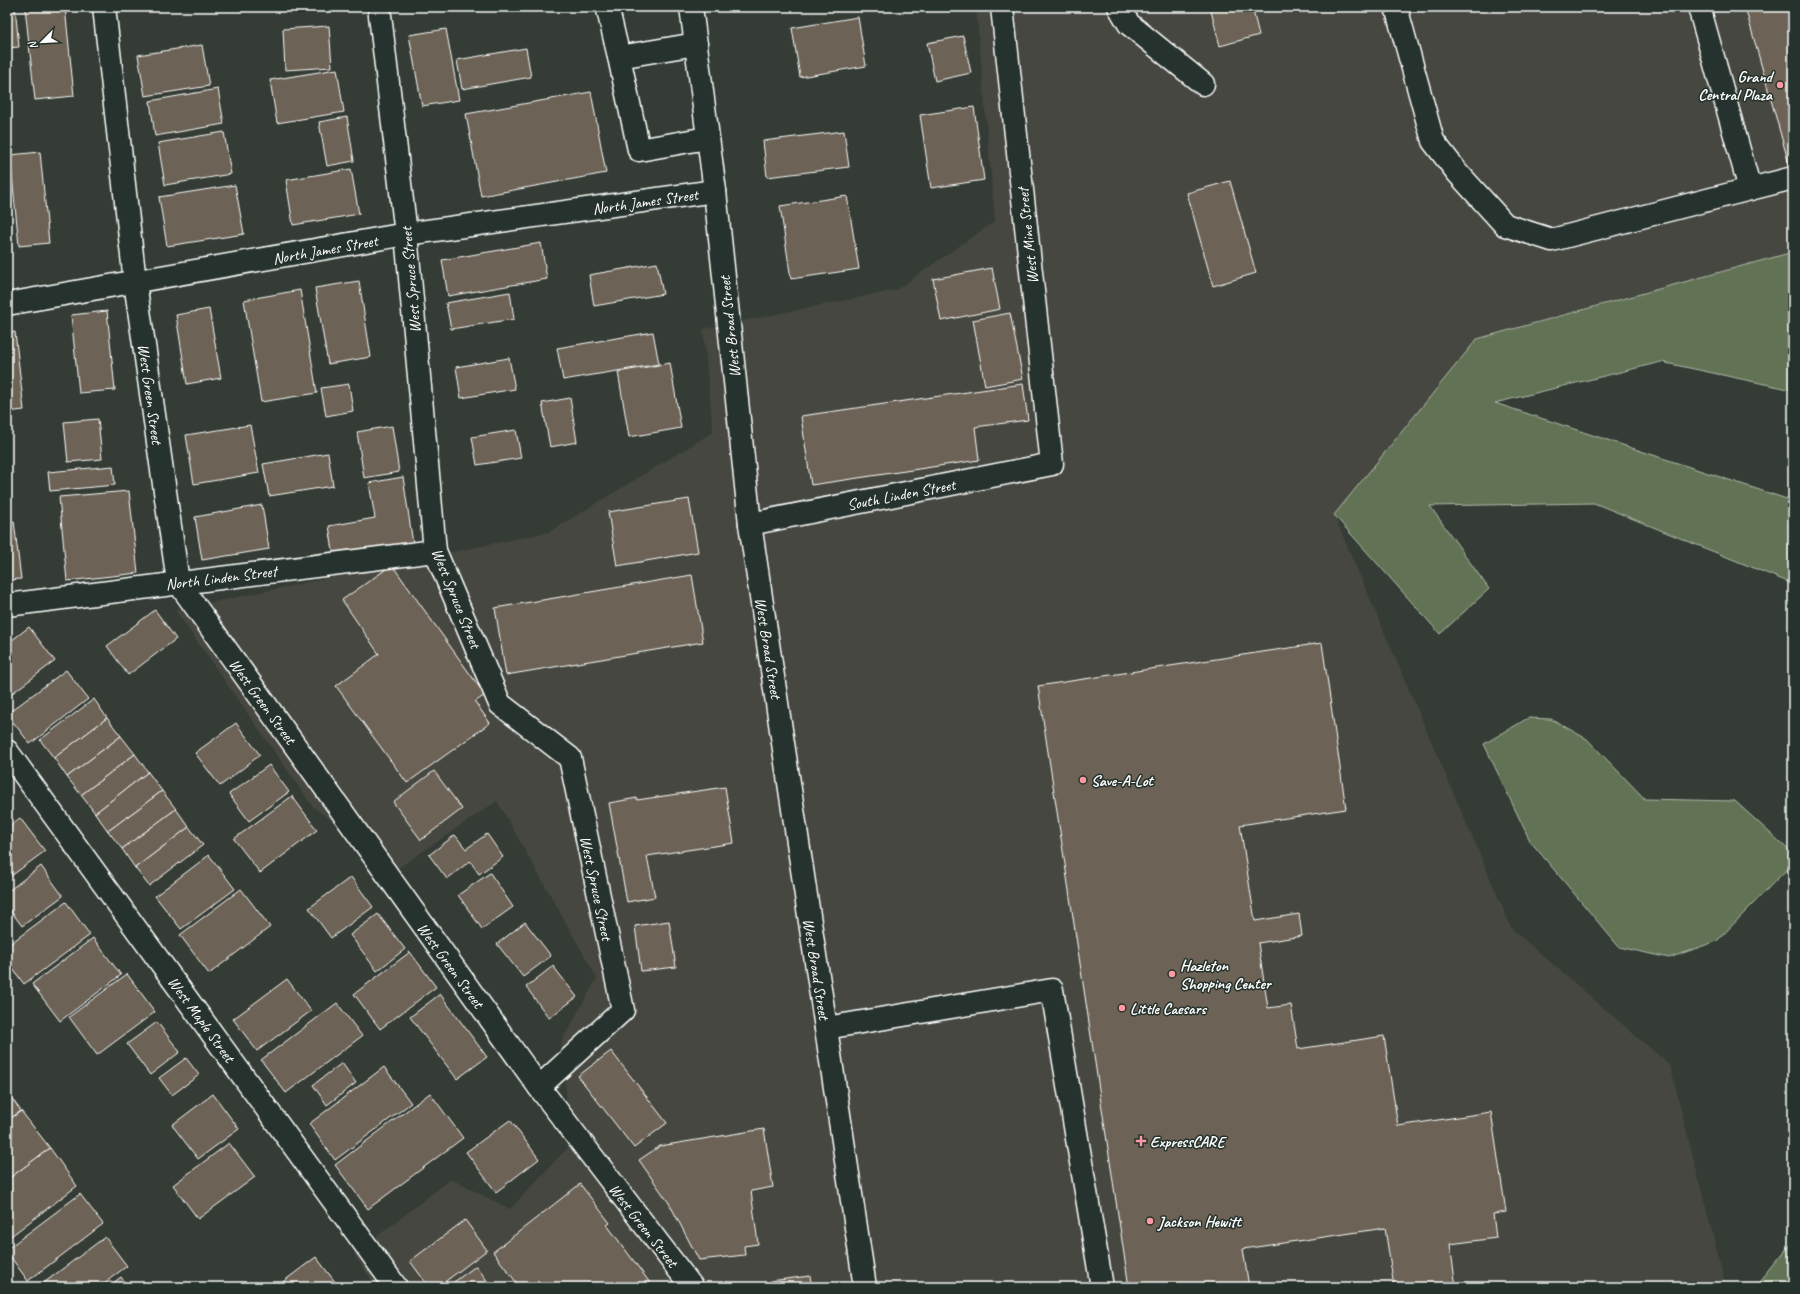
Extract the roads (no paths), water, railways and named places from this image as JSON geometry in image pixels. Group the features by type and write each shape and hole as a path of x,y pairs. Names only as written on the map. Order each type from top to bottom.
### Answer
{"main road":[{"name":"West Green Street","path":"104,7 135,282 178,582 539,1087 692,1287"},
{"name":"West Spruce Street","path":"379,7 406,234 435,551 500,704 570,758 623,1010 539,1087"},
{"name":"West Broad Street","path":"692,7 707,138 715,191 750,524 865,1287"},
{"name":"West Mine Street","path":"1002,7 1052,464"},
{"path":"1119,7 1129,24 1203,84"},
{"path":"1396,7 1433,141 1457,172 1505,225 1552,240 1793,178"},
{"path":"1699,7 1750,189"},
{"path":"608,10 639,150 707,138"},
{"path":"619,58 696,44"},
{"name":"North James Street","path":"7,304 406,234 715,191"},
{"name":"South Linden Street","path":"750,524 1052,464"},
{"name":"North Linden Street","path":"7,605 178,582 435,551"},
{"name":"West Maple Street","path":"7,751 396,1287"},
{"path":"826,1028 1052,990 1102,1287"}],"place":[{"name":"Grand Central Plaza","path":"1780,85"},
{"name":"Save-A-Lot","path":"1083,780"},
{"name":"Hazleton Shopping Center","path":"1172,974"},
{"name":"Little Caesars","path":"1122,1008"},
{"name":"ExpressCARE","path":"1141,1141"},
{"name":"Jackson Hewitt","path":"1150,1221"}]}
